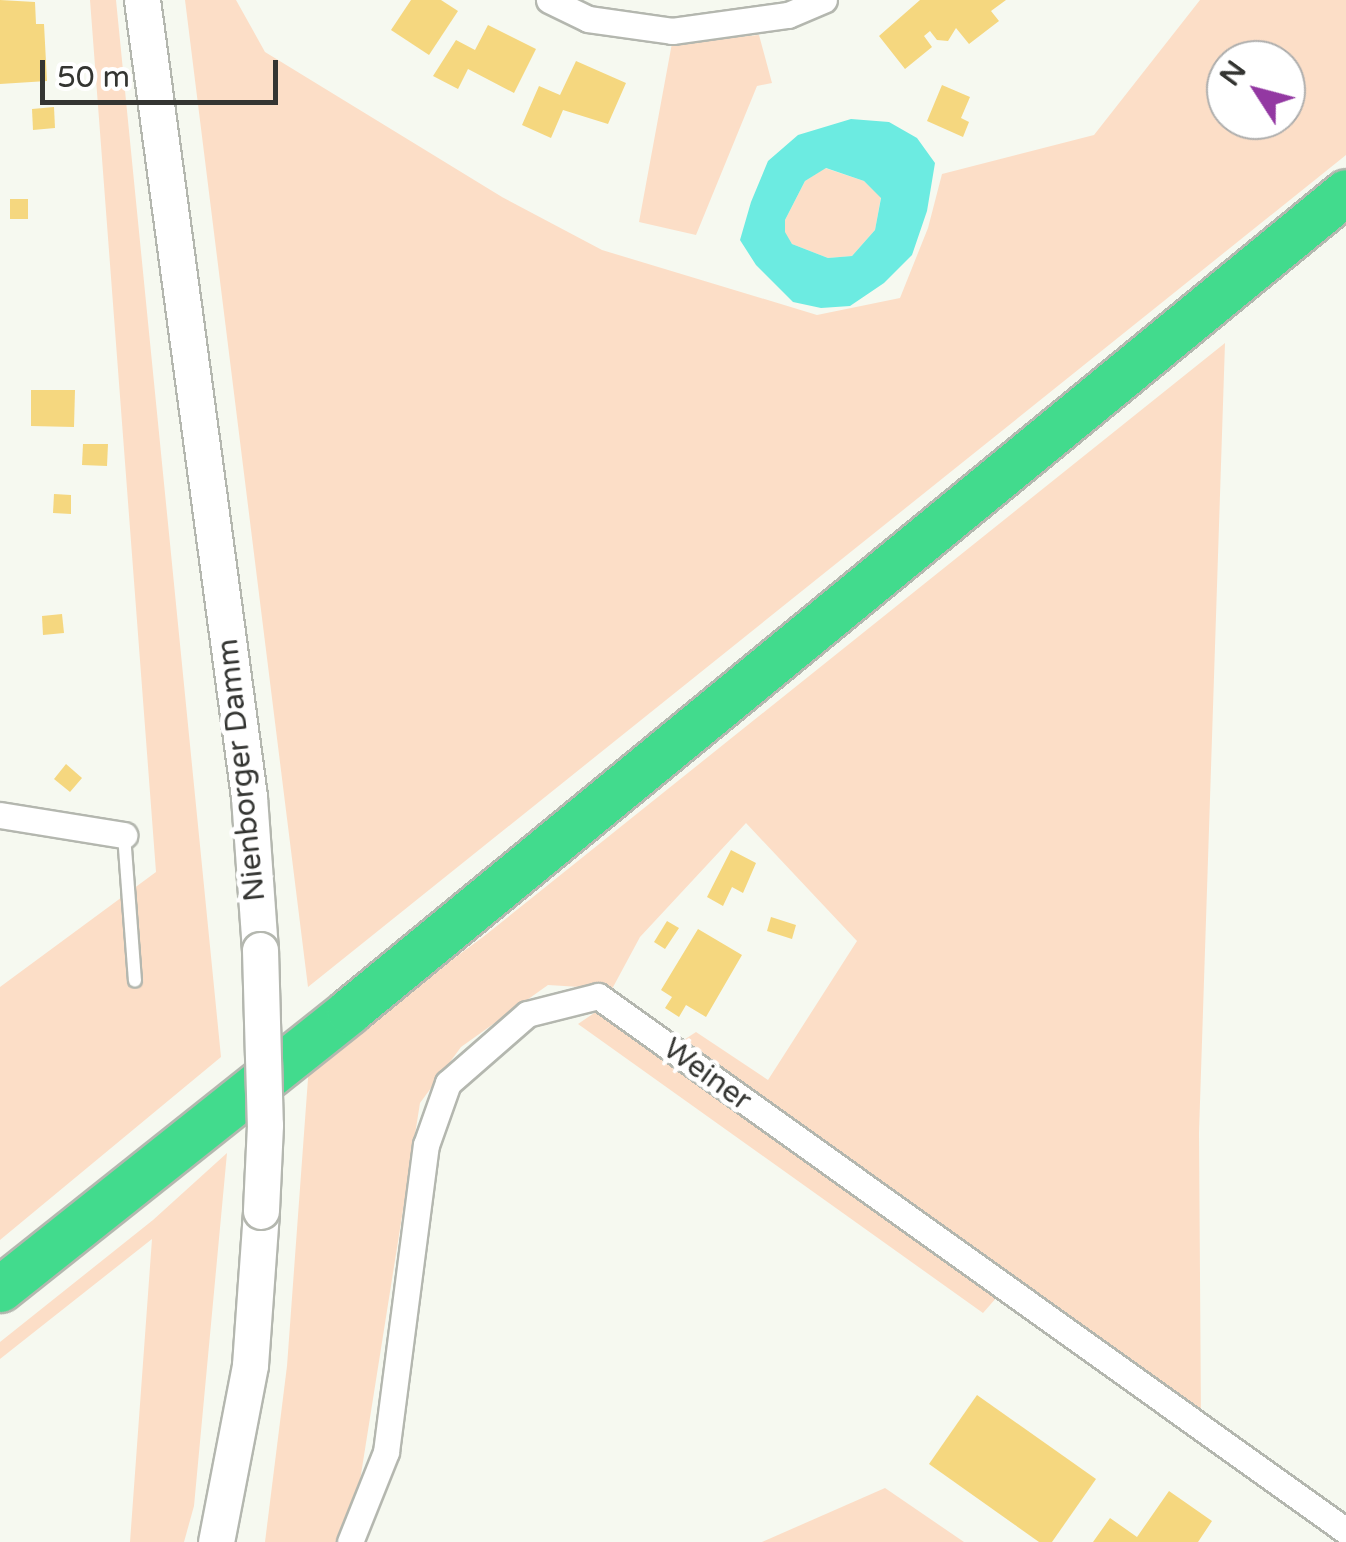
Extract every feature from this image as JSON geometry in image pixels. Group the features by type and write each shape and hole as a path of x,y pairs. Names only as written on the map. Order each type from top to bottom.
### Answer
{"highway":[{"path":"0,1289 349,1011 1346,192"}],"street":[{"name":"Nienborger Damm","path":"142,0 249,797 260,950 265,1125 250,1365 216,1542"},
{"path":"549,0 588,18 672,31 788,15 824,0"},
{"path":"0,815 124,835"},
{"name":"Weiner","path":"350,1542 386,1452 426,1145 448,1083 527,1014 598,996 1346,1532"}],"lane":[{"path":"124,835 136,981"}],"shaded area":[{"path":"90,0 116,0 221,1057 0,1240 0,987 156,872"},
{"path":"185,0 236,0 265,52 502,197 602,250 817,315 900,298 928,228 942,174 1094,135 1200,0 1346,0 1346,155 308,987"},
{"path":"759,35 772,83 757,86 696,235 639,222 672,43"},
{"path":"825,168 864,181 881,197 875,230 852,256 828,258 792,244 784,232 785,220 805,181"},
{"path":"1225,343 1199,1133 1201,1419 1011,1281 983,1313 578,1024 600,1009 661,1055 696,1032 768,1080 857,941 746,823 640,937 612,989 548,985 461,1047 420,1103 359,1487 339,1542 265,1542 287,1366 309,1065 483,937"},
{"path":"227,1153 194,1506 184,1542 130,1542 152,1239 0,1359 0,1342 153,1220"},
{"path":"885,1488 964,1542 762,1542"}],"water":[{"path":"851,119 889,122 917,138 935,163 927,211 912,255 884,283 850,306 821,308 793,302 756,265 740,240 768,161 798,135","holes":["826,168 864,181 881,198 875,230 852,256 828,258 792,244 785,232 785,220 805,181"]}],"building":[{"path":"0,0 35,2 36,24 44,24 47,81 0,84"},
{"path":"411,0 441,0 458,11 429,55 391,30"},
{"path":"920,0 1006,0 991,11 999,21 969,44 956,28 948,41 937,40 930,31 924,36 932,47 905,69 879,36"},
{"path":"488,25 536,49 514,93 468,69 458,89 433,76 456,40 475,50"},
{"path":"576,61 626,83 608,124 563,110 551,138 522,125 539,86 560,95"},
{"path":"942,85 970,97 961,118 969,122 963,137 927,121"},
{"path":"54,107 55,128 33,130 32,109"},
{"path":"10,199 28,199 28,219 10,219"},
{"path":"31,390 75,390 74,427 31,426"},
{"path":"83,444 108,444 107,466 82,465"},
{"path":"54,494 71,495 71,514 53,513"},
{"path":"62,614 64,633 43,635 42,616"},
{"path":"66,764 82,778 70,792 54,779"},
{"path":"731,850 756,863 743,893 732,887 723,906 707,897"},
{"path":"771,917 796,925 792,939 767,931"},
{"path":"667,921 679,928 665,949 654,942"},
{"path":"698,929 742,955 706,1017 686,1005 679,1017 665,1008 672,997 661,990"},
{"path":"977,1395 1096,1479 1052,1542 1039,1542 929,1464"},
{"path":"1169,1491 1212,1521 1198,1542 1093,1542 1110,1518 1137,1537"}]}
